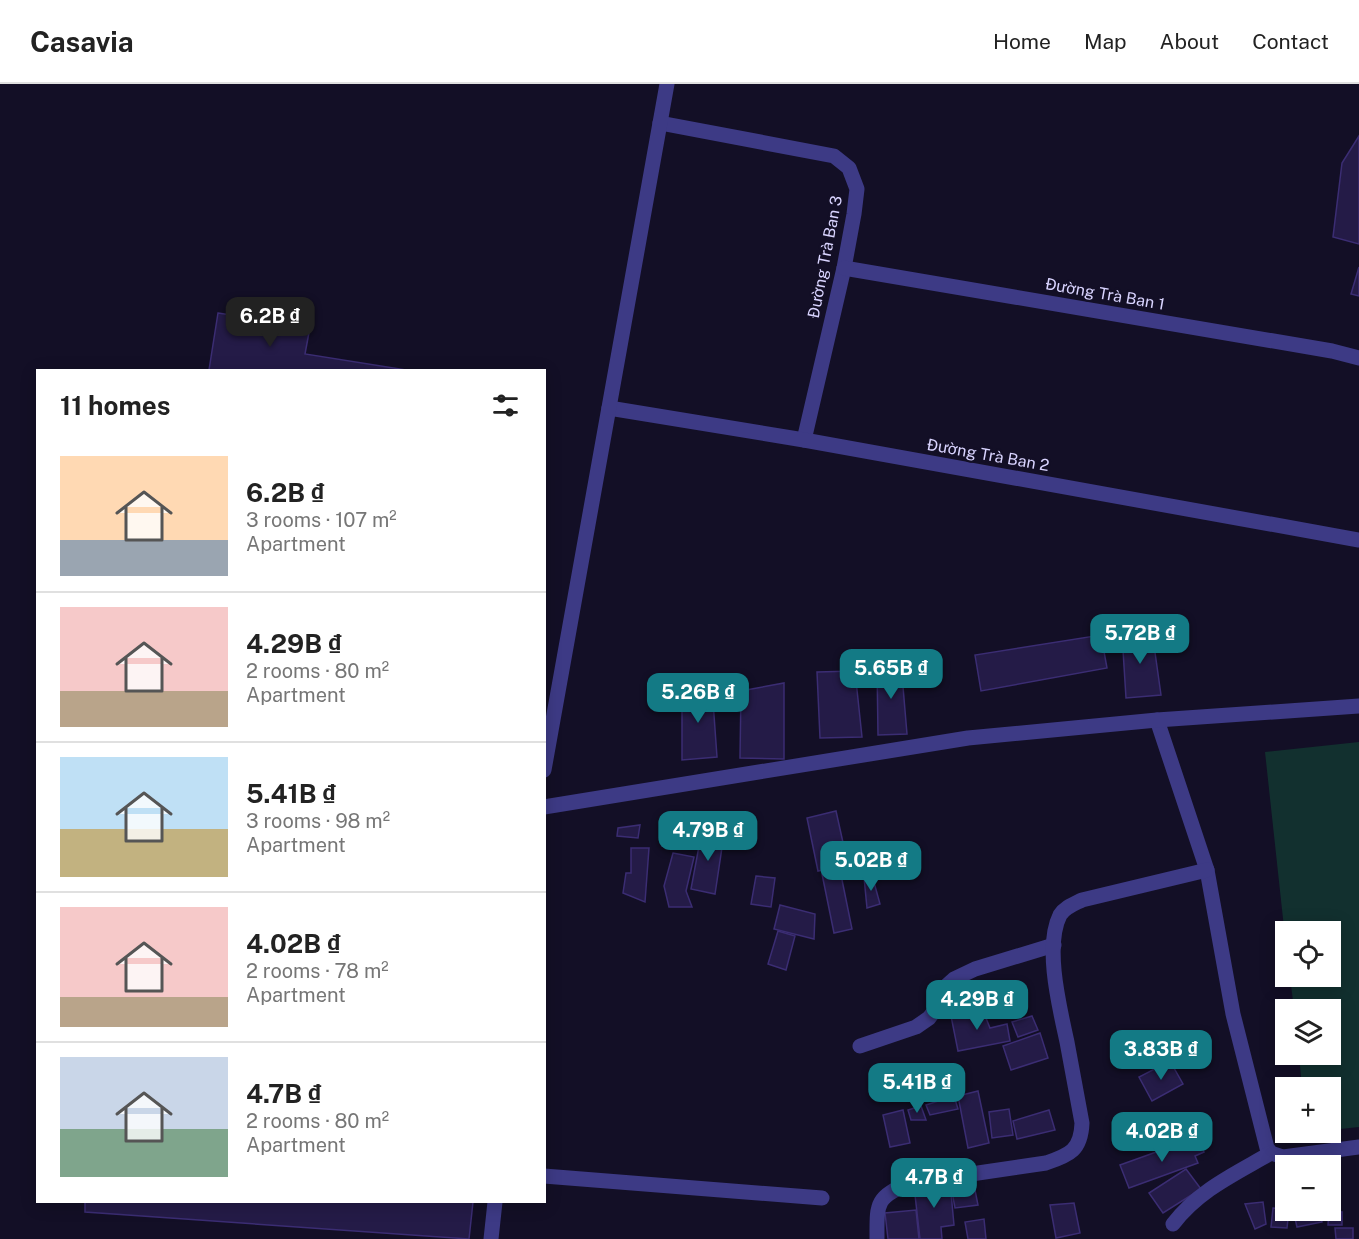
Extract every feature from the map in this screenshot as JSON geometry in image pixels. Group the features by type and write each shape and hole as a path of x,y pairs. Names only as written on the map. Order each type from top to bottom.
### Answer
{"street":[{"path":"546,759 667,84"},
{"name":"Đường Trà Ban 3","path":"660,123 834,156 849,168 857,189 854,214 844,268 804,440"},
{"name":"Đường Trà Ban 1","path":"844,268 1332,351 1359,358"},
{"name":"Đường Trà Ban 2","path":"609,408 804,440 1359,540"},
{"path":"546,807 968,738 1156,720 1359,706"},
{"path":"1156,720 1207,870 1233,1014 1267,1148 1271,1153 1283,1157 1359,1147"},
{"path":"878,1239 877,1213 881,1200 892,1190 910,1183 1046,1163 1060,1158 1078,1146 1082,1136 1082,1123 1055,983 1053,955 1060,915 1068,906 1082,900 1207,870"},
{"path":"860,1046 916,1027 929,1018 944,988 954,979 975,969 1054,945"},
{"path":"1173,1224 1192,1202 1211,1187 1271,1153"},
{"path":"546,1176 822,1197"},
{"path":"491,1239 495,1203"}],"green space":[{"path":"1359,742 1359,1127 1341,1129 1341,1077 1301,1077 1300,1065 1341,1065 1341,999 1293,999 1291,987 1341,987 1341,921 1283,921 1265,752"}],"building":[{"path":"1359,136 1359,244 1333,237 1342,163"},
{"path":"1359,267 1359,296 1351,294"},
{"path":"218,313 310,327 305,354 400,369 209,369"},
{"path":"1152,631 1161,695 1126,698 1122,634"},
{"path":"1101,635 1107,668 981,691 975,655"},
{"path":"901,663 907,734 878,735 877,665"},
{"path":"855,671 862,737 820,738 817,672"},
{"path":"784,683 784,759 740,758 741,691"},
{"path":"712,687 717,757 682,760 682,689"},
{"path":"836,811 848,865 818,871 807,818"},
{"path":"640,825 638,838 617,836 618,828"},
{"path":"665,826 687,829 684,848 662,846"},
{"path":"702,830 724,834 715,894 691,889"},
{"path":"631,848 649,848 645,902 623,893 626,873 631,873"},
{"path":"673,853 694,857 686,891 692,907 669,907 664,886"},
{"path":"868,856 875,871 861,877 854,858"},
{"path":"840,870 852,929 834,933 822,874"},
{"path":"872,875 880,904 867,908 864,877"},
{"path":"756,876 775,878 771,907 751,904"},
{"path":"780,905 815,914 814,939 774,929"},
{"path":"778,931 795,936 786,970 768,964"},
{"path":"982,1008 990,1028 1007,1024 1010,1041 958,1051 951,1016"},
{"path":"1032,1016 1038,1030 1018,1037 1012,1022"},
{"path":"1040,1033 1048,1058 1011,1070 1003,1046"},
{"path":"1170,1061 1183,1084 1152,1101 1139,1077"},
{"path":"978,1091 989,1143 968,1148 958,1096"},
{"path":"954,1096 958,1109 930,1115 926,1105"},
{"path":"921,1106 926,1120 911,1120 908,1110"},
{"path":"1009,1109 1013,1135 992,1138 989,1112"},
{"path":"903,1110 910,1143 890,1147 883,1115"},
{"path":"1049,1110 1055,1130 1017,1139 1013,1121"},
{"path":"1189,1115 1196,1131 1174,1140 1166,1123"},
{"path":"1198,1137 1204,1152 1195,1156 1198,1163 1129,1188 1120,1165"},
{"path":"1186,1169 1201,1189 1163,1213 1149,1193"},
{"path":"950,1182 954,1225 941,1227 942,1239 920,1239 914,1186"},
{"path":"974,1185 978,1205 955,1208 951,1186"},
{"path":"1263,1202 1266,1224 1255,1229 1245,1204"},
{"path":"85,1203 473,1203 469,1239 85,1212"},
{"path":"1074,1203 1080,1233 1056,1238 1050,1205"},
{"path":"1273,1208 1275,1208 1275,1221 1288,1221 1287,1228 1271,1227"},
{"path":"916,1210 919,1239 888,1239 885,1213"},
{"path":"1342,1212 1342,1225 1328,1225 1328,1221 1341,1221"},
{"path":"984,1219 986,1239 968,1239 965,1222"},
{"path":"1296,1221 1322,1222 1297,1227"},
{"path":"1335,1228 1353,1228 1353,1239 1336,1239"}]}
